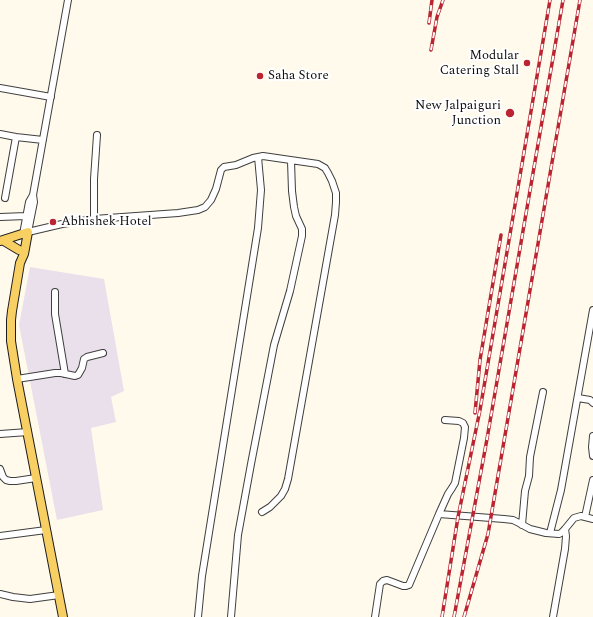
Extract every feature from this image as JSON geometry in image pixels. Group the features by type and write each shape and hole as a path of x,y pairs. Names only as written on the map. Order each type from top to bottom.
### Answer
{"main road":[{"path":"2,241 25,231"},
{"path":"20,263 18,258 25,231"},
{"path":"25,231 24,254 20,263 12,311 12,346 63,617"},
{"path":"2,241 20,250"}],"street":[{"path":"25,231 34,202 33,195 68,0"},
{"path":"0,88 51,97"},
{"path":"0,134 43,140"},
{"path":"94,219 94,179 97,135"},
{"path":"5,198 16,137"},
{"path":"25,231 94,219 173,214 198,210 205,207 211,200 222,168 236,165 258,157 263,156 318,164 325,168 336,193 335,215 288,479 281,496 270,507 262,512"},
{"path":"198,617 202,576 258,228 261,190 258,157"},
{"path":"231,617 238,535 253,450 272,353 290,291 302,236 302,229 294,207 291,161"},
{"path":"25,231 29,202 33,195"},
{"path":"0,217 26,216"},
{"path":"55,292 55,314 65,374"},
{"path":"550,533 561,490 593,310"},
{"path":"17,379 55,374 65,374 71,376 78,375 82,368 84,359 103,353"},
{"path":"522,525 529,476 530,457 543,392"},
{"path":"578,398 590,400 593,403"},
{"path":"375,617 380,584 387,580 403,586 409,585 448,494 455,483 465,427 463,423 459,421 445,420"},
{"path":"0,434 28,432"},
{"path":"593,436 593,456"},
{"path":"0,469 6,480 16,481 36,478"},
{"path":"585,517 593,480"},
{"path":"439,514 514,520 530,529 559,534 574,518 581,516 593,519"},
{"path":"553,617 565,549 565,529"},
{"path":"0,536 46,530"},
{"path":"0,594 30,599 59,595"}],"shaded area":[{"path":"30,267 104,279 124,391 111,397 116,422 91,428 103,510 57,520 19,325"}],"railway":[{"path":"429,23 432,0"},
{"path":"431,50 437,17 443,0"},
{"path":"442,617 458,517 480,410 550,0"},
{"path":"454,617 487,439 563,0"},
{"path":"464,617 488,534 580,0"},
{"path":"475,413 480,360 501,235"}],"place":[{"name":"Modular Catering Stall","path":"527,63"},
{"name":"Saha Store","path":"260,76"},
{"name":"New Jalpaiguri Junction","path":"510,113"},
{"name":"Abhishek Hotel","path":"53,222"}]}
